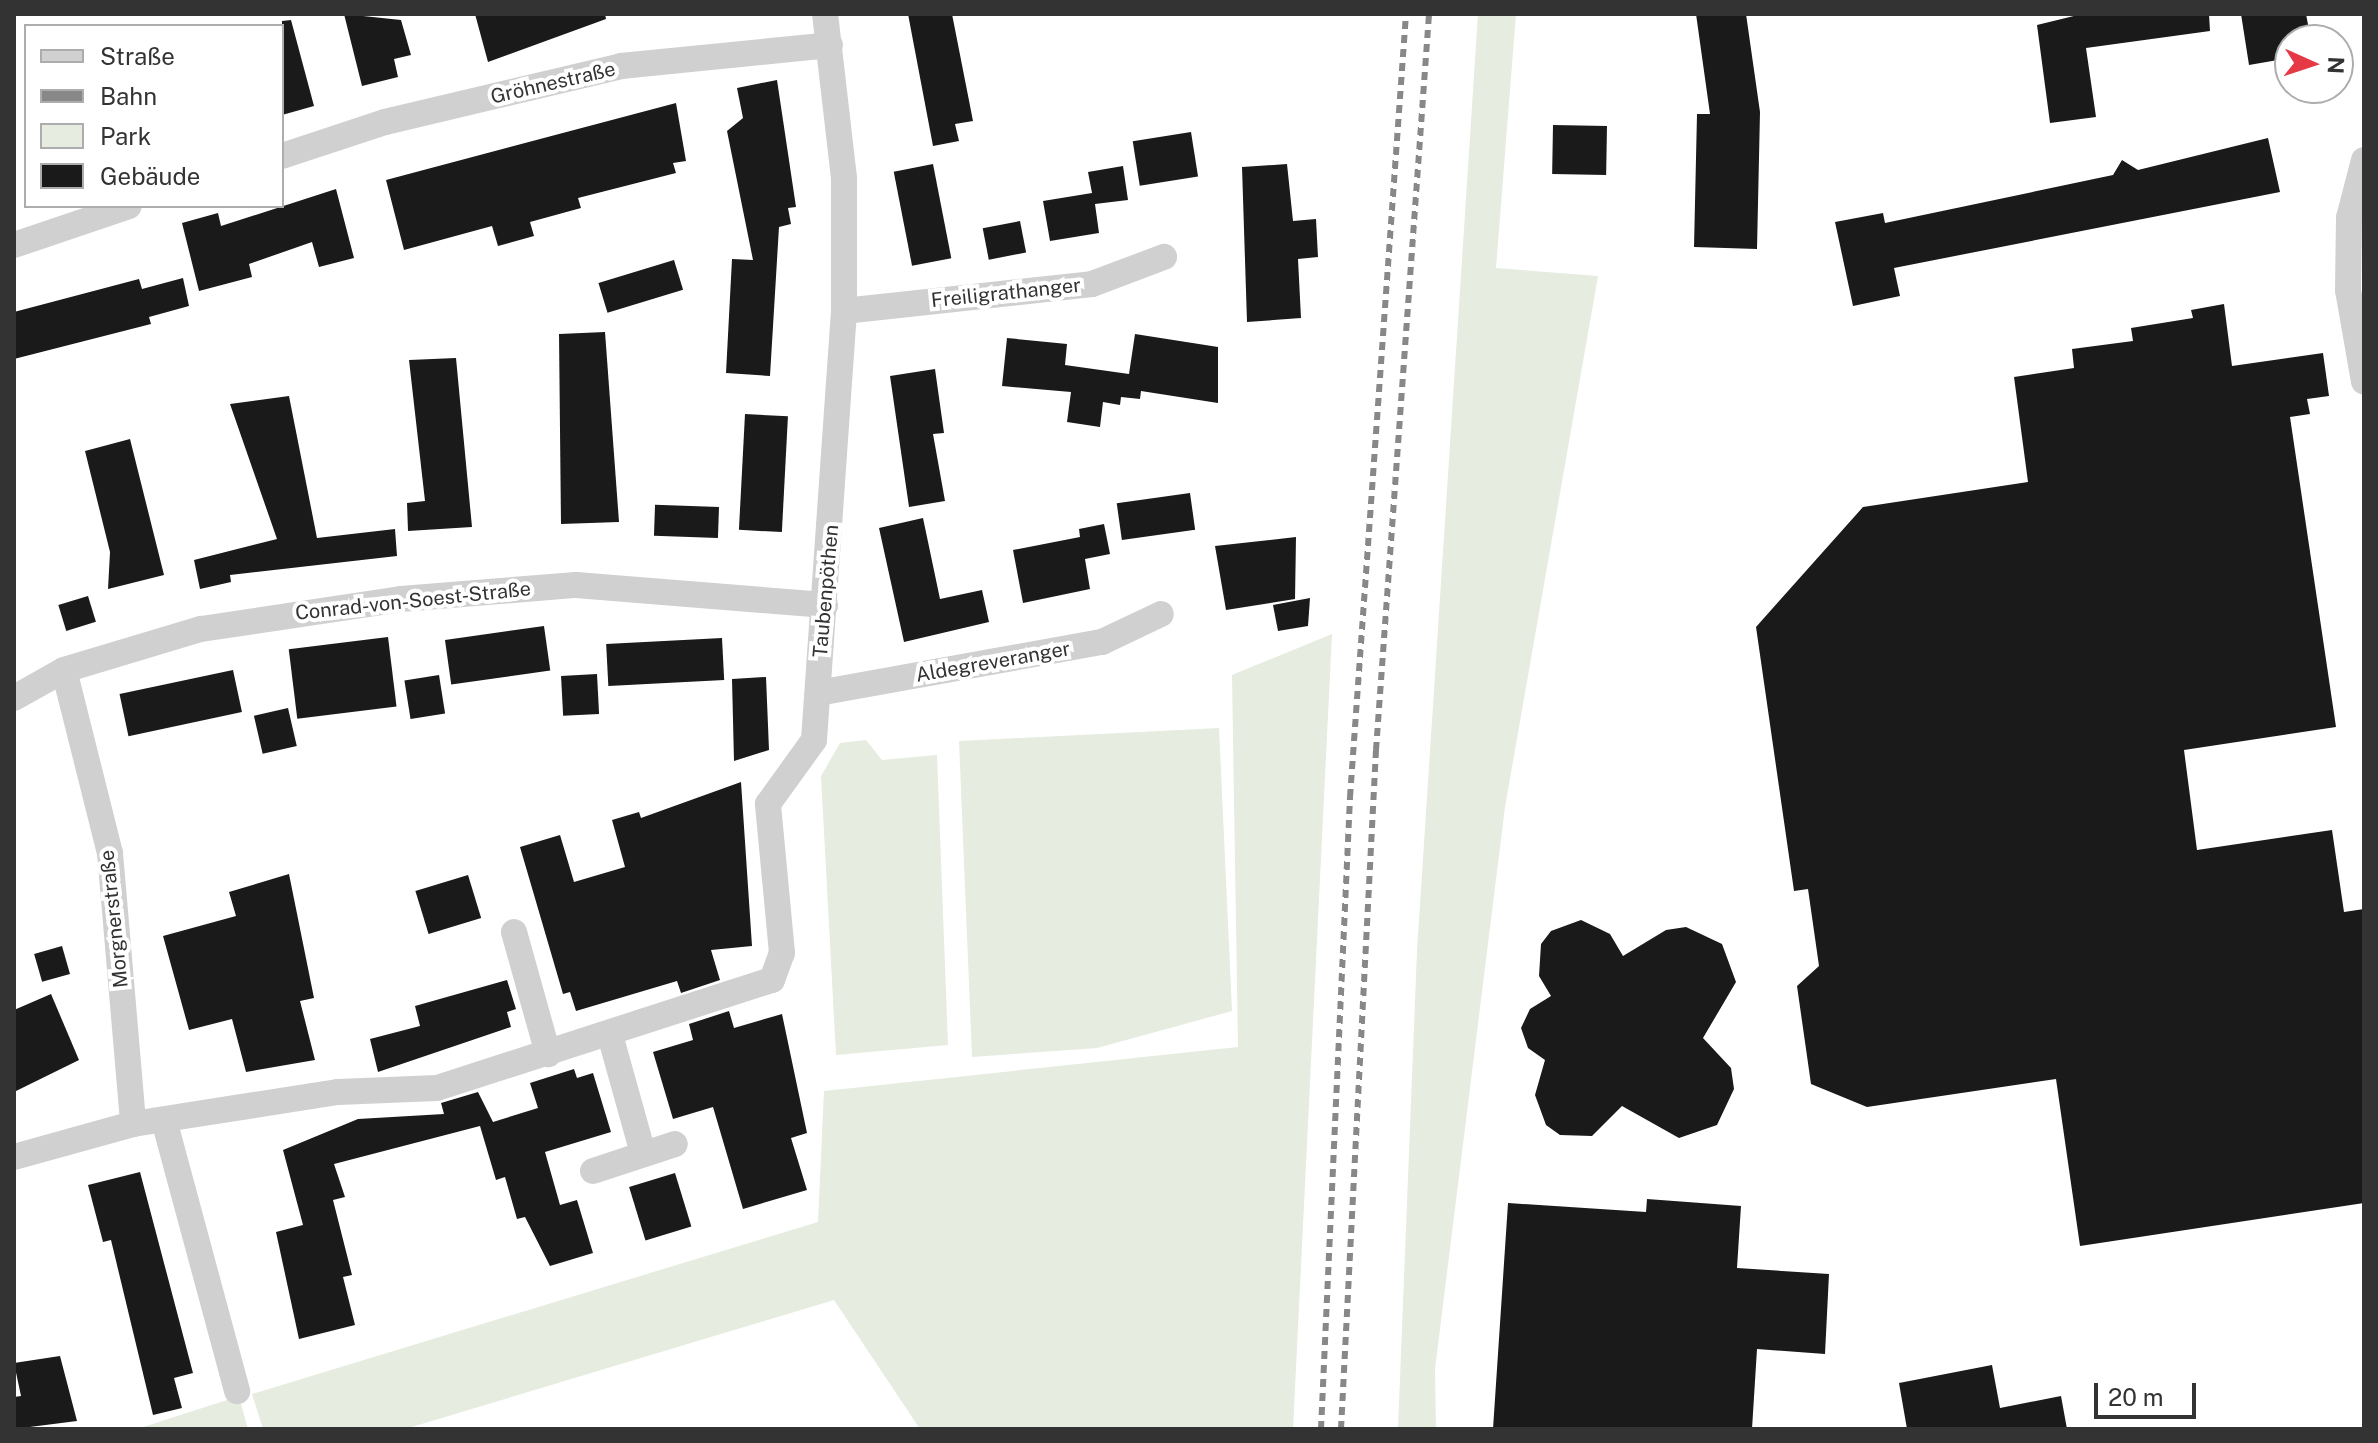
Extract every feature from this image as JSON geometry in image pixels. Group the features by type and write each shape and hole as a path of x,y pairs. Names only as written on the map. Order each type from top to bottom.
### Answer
{"street":[{"name":"Taubenpöthen","path":"164,1120 338,1092 437,1088 610,1035 772,980 782,953 768,804 814,740 844,311 844,178 825,14"},
{"name":"Gröhnestraße","path":"284,155 385,122 621,66 830,45"},
{"path":"2364,160 2354,180 2348,275 2364,382"},
{"path":"14,245 123,208"},
{"name":"Freiligrathanger","path":"844,311 1092,284 1164,257"},
{"name":"Conrad-von-Soest-Straße","path":"14,698 64,670 201,629 401,599 576,585 825,605"},
{"name":"Aldegreveranger","path":"818,693 1102,642 1161,614"},
{"name":"Morgnerstraße","path":"64,670 110,853 133,1124"},
{"path":"514,932 548,1054"},
{"path":"610,1035 643,1153"},
{"path":"14,1157 133,1124 164,1120 237,1391"},
{"path":"593,1171 675,1144"}],"green space":[{"path":"1478,14 1516,14 1496,268 1598,276 1505,807 1435,1369 1436,1429 1398,1429 1417,951"},
{"path":"1332,634 1293,1429 920,1429 834,1300 405,1429 263,1429 252,1394 818,1222 824,1091 1238,1047 1232,675"},
{"path":"1219,728 1232,1011 1097,1048 972,1057 959,741"},
{"path":"866,740 882,760 937,755 948,1045 836,1055 821,776 840,743"},
{"path":"227,1400 241,1404 248,1429 137,1429"}],"building":[{"path":"344,14 401,20 411,55 394,59 398,77 362,86"},
{"path":"475,14 605,14 606,19 488,62"},
{"path":"908,14 952,14 973,121 955,124 959,141 933,146"},
{"path":"1696,14 1746,14 1760,112 1757,249 1694,247 1697,114 1710,114"},
{"path":"2082,14 2209,14 2210,31 2086,48 2096,117 2050,123 2037,25"},
{"path":"2241,14 2306,14 2308,24 2274,24 2274,61 2249,65"},
{"path":"291,20 314,106 284,114 284,24 282,21"},
{"path":"777,80 796,207 788,208 791,224 779,227 770,376 726,373 732,259 753,260 727,131 743,118 737,88"},
{"path":"676,103 686,161 673,163 676,173 578,198 581,208 530,222 534,236 498,246 492,226 404,250 386,180"},
{"path":"1553,125 1607,126 1606,175 1552,174"},
{"path":"1191,132 1198,176 1140,186 1133,141"},
{"path":"2268,138 2280,192 1894,268 1900,296 1853,306 1835,222 1883,213 1885,223 2113,175 2122,160 2138,170"},
{"path":"933,164 951,258 912,266 894,172"},
{"path":"1287,164 1293,221 1316,219 1318,257 1298,259 1301,318 1247,322 1242,167"},
{"path":"1123,166 1128,200 1095,204 1099,233 1050,241 1043,201 1092,193 1088,172"},
{"path":"336,189 354,258 319,267 312,242 249,264 252,277 199,291 182,223 218,213 221,226"},
{"path":"1020,221 1026,252 989,260 983,228"},
{"path":"674,260 683,290 608,313 598,283"},
{"path":"183,278 189,306 149,317 151,324 14,359 14,312 139,279 142,289"},
{"path":"2224,304 2232,366 2323,353 2329,396 2307,399 2310,414 2290,417 2336,727 2184,750 2197,850 2332,830 2344,912 2364,909 2364,1203 2080,1246 2056,1079 1867,1107 1811,1084 1797,986 1819,966 1808,889 1794,891 1756,627 1863,507 2028,482 2014,377 2074,368 2072,349 2133,341 2131,328 2193,318 2191,310"},
{"path":"605,332 619,522 561,524 559,334"},
{"path":"1135,334 1218,347 1218,403 1141,391 1140,399 1121,397 1120,405 1103,402 1100,427 1067,422 1071,392 1002,386 1007,338 1067,344 1065,365 1129,374"},
{"path":"456,358 472,527 408,531 407,503 425,501 409,360"},
{"path":"935,369 944,433 933,434 945,501 909,507 890,376"},
{"path":"289,396 317,538 395,529 397,556 230,575 231,582 200,589 194,560 277,539 230,404"},
{"path":"745,414 788,416 782,532 739,530"},
{"path":"130,439 164,575 108,589 110,552 85,451"},
{"path":"1190,493 1195,530 1122,540 1117,503"},
{"path":"655,505 719,507 718,538 654,536"},
{"path":"923,518 940,599 982,590 989,622 904,642 879,528"},
{"path":"1104,524 1110,554 1085,559 1090,589 1023,603 1013,550 1080,537 1079,529"},
{"path":"1296,537 1295,599 1226,610 1215,546"},
{"path":"88,596 96,622 66,631 58,605"},
{"path":"1310,598 1308,626 1278,631 1273,605"},
{"path":"544,626 550,671 451,684 445,640"},
{"path":"388,637 397,706 297,719 289,649"},
{"path":"722,638 724,680 608,686 606,644"},
{"path":"233,670 242,712 128,736 120,694"},
{"path":"597,674 599,714 563,716 561,676"},
{"path":"439,675 445,714 411,719 404,680"},
{"path":"766,677 769,750 734,761 732,679"},
{"path":"288,708 297,746 263,754 254,716"},
{"path":"741,782 752,946 711,950 720,980 681,993 677,981 576,1011 570,992 563,994 520,847 560,835 574,882 625,867 612,820 639,812 641,818"},
{"path":"289,874 314,998 300,1001 315,1060 246,1072 232,1019 189,1030 163,936 236,916 229,892"},
{"path":"468,875 481,918 429,934 415,891"},
{"path":"1581,920 1610,934 1623,956 1666,930 1686,927 1722,944 1736,982 1703,1038 1731,1068 1734,1089 1717,1125 1679,1138 1622,1106 1592,1136 1560,1135 1546,1125 1535,1095 1545,1060 1528,1048 1521,1028 1530,1009 1551,996 1539,976 1541,944 1551,931"},
{"path":"62,946 70,974 42,982 34,954"},
{"path":"507,980 516,1009 507,1012 511,1027 378,1072 370,1039 420,1026 415,1006"},
{"path":"51,994 79,1060 14,1092 14,1010"},
{"path":"729,1011 734,1028 782,1014 807,1133 791,1138 807,1190 743,1209 713,1107 673,1119 653,1052 693,1040 689,1024"},
{"path":"574,1069 577,1078 593,1073 611,1132 545,1152 560,1205 577,1200 593,1253 550,1266 525,1217 517,1219 505,1177 496,1180 480,1126 334,1164 345,1197 333,1200 352,1275 343,1277 355,1325 299,1339 276,1232 303,1225 283,1150 358,1119 444,1114 441,1103 478,1092 493,1122 538,1108 530,1083"},
{"path":"140,1172 193,1373 174,1378 182,1408 153,1415 111,1240 103,1242 88,1185"},
{"path":"675,1173 691,1227 645,1241 629,1187"},
{"path":"1647,1199 1741,1206 1737,1268 1829,1274 1825,1354 1757,1349 1752,1429 1493,1429 1508,1203 1646,1212"},
{"path":"60,1356 77,1421 14,1429 14,1397 21,1396 14,1363"},
{"path":"1992,1365 2000,1408 2061,1396 2067,1429 1907,1429 1899,1383"}],"railway":[{"path":"1321,1429 1350,797 1406,14"},
{"path":"1341,1429 1376,750 1429,14"}]}
